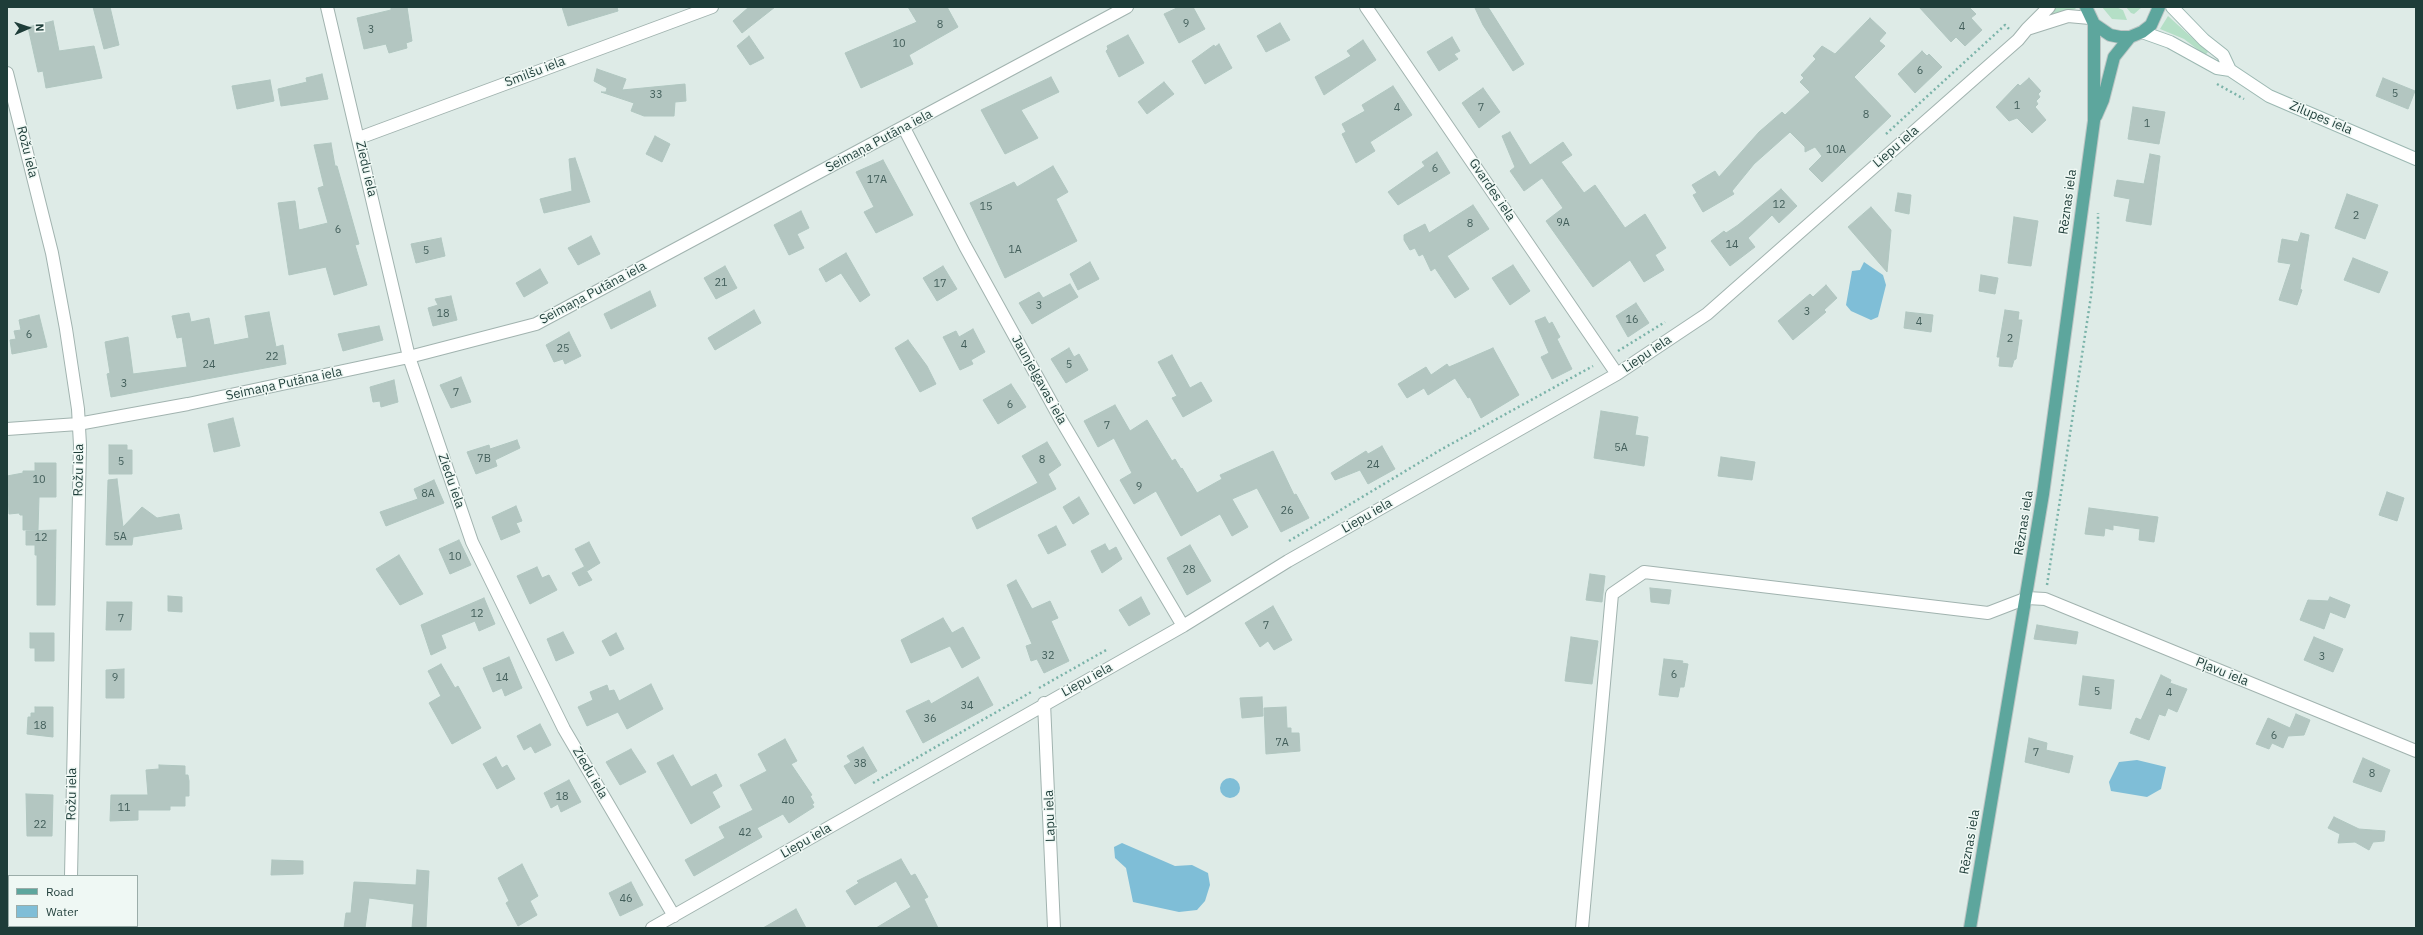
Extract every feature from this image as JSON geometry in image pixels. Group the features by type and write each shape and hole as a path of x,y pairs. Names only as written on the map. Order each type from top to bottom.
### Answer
{"main road":[{"path":"2090,16 2110,36 2130,37 2142,32 2151,25 2159,7"},
{"name":"Rēznas iela","path":"1970,928 2027,598 2094,121 2090,16"},
{"name":"Rēznas iela","path":"2094,121 2103,100 2114,57 2130,37"}],"street":[{"name":"Ziedu iela","path":"327,7 359,138 409,357 472,542 564,728 674,916"},
{"name":"Smilšu iela","path":"359,138 712,7"},
{"name":"Seimaņa Putāna iela","path":"7,429 78,424 188,404 409,357 536,324 904,128 1127,7"},
{"name":"Gvardes iela","path":"1366,7 1617,374"},
{"name":"Liepu iela","path":"652,928 1044,703 1183,626 1288,561 1617,374 1706,314 2018,40 2049,7"},
{"name":"Zilupes iela","path":"2172,7 2204,40 2223,55 2230,70"},
{"path":"2027,29 2060,17 2090,16"},
{"name":"Zilupes iela","path":"2142,32 2170,42 2217,68 2230,70 2269,96 2416,159"},
{"name":"Rožu iela","path":"7,72 52,253 66,329 78,424 71,875"},
{"name":"Jaunjelgavas iela","path":"904,128 965,246 1061,420 1183,626"},
{"path":"1582,928 1612,594 1644,572 1988,613 2027,598"},
{"name":"Pļavu iela","path":"2027,598 2045,599 2416,751"},
{"name":"Lapu iela","path":"1044,703 1054,928"}],"path":[{"path":"1883,137 2005,25 2018,40"},
{"path":"2045,599 2091,296 2098,228 2098,209"},
{"path":"1287,543 1442,449 1607,358 1672,318"},
{"path":"866,787 1113,647"}],"green space":[{"path":"2056,7 2074,7 2076,9 2050,15"},
{"path":"2102,7 2116,7 2123,10 2127,20 2112,19"},
{"path":"2126,7 2142,7 2134,14 2131,13"},
{"path":"2168,16 2208,52 2205,55 2184,39 2160,29"}],"water":[{"path":"1864,262 1883,275 1886,285 1878,317 1871,320 1851,311 1846,305 1852,271 1860,270"},
{"path":"2137,760 2166,767 2161,789 2147,797 2111,791 2109,782 2119,762"},
{"path":"1226,778 1234,778 1240,784 1240,792 1234,798 1226,798 1220,792 1220,784"},
{"path":"1122,843 1175,866 1192,865 1208,873 1210,885 1205,901 1197,910 1179,912 1133,902 1126,868 1115,858 1114,847"}],"building":[{"path":"93,7 110,7 119,45 104,49"},
{"path":"391,7 407,7 412,41 406,43 407,48 389,53 386,44 364,49 357,18 391,10"},
{"path":"562,7 617,7 618,11 568,26"},
{"path":"749,7 775,7 742,33 733,21"},
{"path":"908,7 947,7 958,27 909,55 913,64 861,88 845,53 917,22"},
{"path":"1179,7 1193,7 1205,29 1179,43 1164,14"},
{"path":"1488,7 1524,64 1513,71 1483,25 1475,8"},
{"path":"1919,7 1969,7 1976,14 1971,18 1982,30 1965,46 1956,37 1951,42"},
{"path":"1870,18 1886,33 1879,41 1885,46 1854,77 1891,116 1822,182 1809,169 1822,156 1815,147 1805,152 1805,147 1790,132 1754,164 1732,191 1734,194 1703,212 1693,195 1697,193 1692,185 1715,171 1719,177 1759,132 1782,112 1785,115 1810,92 1800,82 1804,78 1801,75 1816,59 1813,56 1822,46 1835,54"},
{"path":"53,21 59,51 94,46 102,78 46,88 43,71 38,72 28,27"},
{"path":"1280,23 1290,40 1266,52 1257,36"},
{"path":"1128,35 1144,63 1119,77 1106,51 1108,49 1107,46"},
{"path":"749,36 764,58 750,65 737,46"},
{"path":"1452,37 1460,51 1454,54 1458,59 1439,71 1427,52"},
{"path":"1363,40 1376,60 1324,95 1315,77 1351,56 1347,51"},
{"path":"1219,44 1232,68 1205,84 1192,61 1214,45 1215,47"},
{"path":"1922,51 1927,56 1929,54 1942,67 1915,93 1898,74"},
{"path":"597,69 626,79 622,90 685,84 686,101 675,102 674,116 644,116 631,111 634,103 601,92 606,92 607,88 594,81"},
{"path":"322,74 328,99 281,106 278,89 307,82 306,78"},
{"path":"1051,77 1059,92 1021,110 1038,138 1005,154 981,110"},
{"path":"2029,78 2041,91 2038,94 2040,97 2036,101 2038,104 2035,107 2046,120 2032,133 2017,118 2009,121 1996,107 2018,84 2020,86"},
{"path":"2383,78 2415,91 2408,109 2376,96"},
{"path":"270,80 274,101 237,109 232,86"},
{"path":"1164,82 1174,94 1147,114 1138,102"},
{"path":"1393,86 1412,115 1370,142 1375,151 1356,163 1342,134 1346,132 1342,124 1365,111 1362,105"},
{"path":"1483,88 1500,112 1479,128 1462,103"},
{"path":"2133,107 2165,112 2159,144 2128,139"},
{"path":"1510,132 1530,165 1563,142 1572,155 1561,162 1584,193 1595,185 1625,228 1645,214 1666,248 1655,255 1664,270 1644,282 1630,260 1593,287 1546,221 1563,208 1542,178 1524,191 1510,171 1515,167 1502,136"},
{"path":"655,136 670,144 662,162 646,154"},
{"path":"331,143 335,166 337,166 359,244 355,245 367,285 334,295 326,267 289,275 278,203 295,201 299,230 328,223 318,188 324,186 314,145"},
{"path":"1437,152 1450,173 1398,205 1388,192 1425,166 1422,162"},
{"path":"2150,154 2160,156 2151,225 2126,221 2130,199 2114,196 2117,180 2144,184"},
{"path":"575,158 590,202 544,213 540,199 572,191 569,159"},
{"path":"883,160 913,215 876,233 864,212 874,207 856,172"},
{"path":"1053,166 1068,192 1056,199 1077,241 1005,278 970,203 1014,182 1017,187"},
{"path":"1781,189 1797,206 1779,223 1772,215 1748,238 1755,247 1730,266 1711,241 1724,231 1726,233 1738,225"},
{"path":"1898,193 1911,195 1909,214 1895,211"},
{"path":"2347,194 2378,205 2365,239 2335,228"},
{"path":"1473,205 1489,229 1447,256 1469,289 1455,298 1435,268 1431,271 1423,254 1419,256 1415,248 1410,250 1404,240 1404,235 1425,224 1429,233"},
{"path":"1871,207 1891,230 1887,272 1848,227"},
{"path":"801,211 809,228 797,234 804,248 789,255 774,225"},
{"path":"2014,217 2038,221 2031,266 2008,263"},
{"path":"2301,233 2309,235 2300,289 2302,290 2297,305 2279,300 2291,264 2278,262 2282,239 2298,242"},
{"path":"591,236 600,254 578,265 568,248"},
{"path":"441,238 445,256 416,263 411,244"},
{"path":"846,253 870,295 860,302 841,273 826,282 819,269"},
{"path":"2353,258 2388,272 2379,293 2344,280"},
{"path":"1090,262 1099,279 1078,290 1070,274"},
{"path":"1513,265 1530,291 1510,305 1492,278"},
{"path":"725,266 737,288 716,299 704,278"},
{"path":"943,266 957,289 937,301 923,278"},
{"path":"540,269 548,283 524,297 516,283"},
{"path":"1981,275 1998,278 1995,294 1979,291"},
{"path":"1070,284 1078,297 1032,324 1019,303 1039,292 1043,298"},
{"path":"1826,285 1837,298 1824,310 1826,312 1793,340 1778,321 1810,294 1813,297"},
{"path":"650,291 656,306 611,329 604,314"},
{"path":"451,296 457,320 433,326 428,308 438,305 435,299"},
{"path":"1636,303 1649,323 1628,337 1616,316"},
{"path":"754,310 761,323 715,350 708,338"},
{"path":"2005,310 2019,312 2018,320 2022,320 2016,359 2014,360 2012,367 1999,366 2000,357 1997,357"},
{"path":"269,312 276,347 283,345 286,364 111,397 107,374 110,373 105,342 128,337 133,374 187,367 182,337 177,338 172,316 189,313 191,322 209,318 214,345 249,338 245,316"},
{"path":"1906,312 1933,315 1931,332 1904,328"},
{"path":"39,315 47,347 12,354 10,340 16,339 14,331 21,330 19,320"},
{"path":"1545,317 1549,324 1552,322 1560,337 1557,339 1572,369 1552,379 1541,357 1549,353 1535,321"},
{"path":"379,326 383,340 343,351 338,334"},
{"path":"973,329 985,352 971,360 973,364 960,370 943,337 956,331 959,337"},
{"path":"569,332 581,356 565,364 563,359 554,362 546,345"},
{"path":"908,340 927,366 936,384 920,392 895,348"},
{"path":"1069,348 1074,357 1079,354 1088,370 1066,383 1051,359"},
{"path":"1493,348 1519,395 1481,418 1470,397 1468,398 1455,378 1428,395 1424,388 1407,398 1398,384 1426,367 1431,375 1447,364 1449,367"},
{"path":"1172,355 1190,388 1201,382 1212,401 1183,417 1172,398 1177,396 1158,362"},
{"path":"461,377 471,402 451,408 440,385"},
{"path":"394,380 398,402 381,407 380,401 373,402 370,387"},
{"path":"1011,384 1026,407 998,424 983,400"},
{"path":"1115,405 1130,431 1147,420 1172,461 1175,459 1197,493 1222,479 1220,475 1273,451 1294,495 1296,494 1309,518 1281,532 1257,488 1232,499 1248,527 1232,536 1220,514 1181,536 1156,491 1134,504 1120,480 1132,473 1114,438 1098,447 1084,421"},
{"path":"1601,411 1638,417 1635,435 1648,437 1644,466 1594,458"},
{"path":"233,418 240,446 214,452 208,424"},
{"path":"517,440 520,448 495,460 497,466 476,474 467,452 489,445 490,449"},
{"path":"1047,442 1061,465 1048,474 1056,489 977,529 972,518 1038,483 1022,456"},
{"path":"109,445 127,445 127,450 132,450 132,474 109,474"},
{"path":"1382,446 1395,469 1368,484 1360,470 1335,480 1331,473 1366,451 1368,454"},
{"path":"1721,457 1755,462 1752,480 1718,476"},
{"path":"35,463 56,463 56,497 39,497 38,530 23,530 23,515 20,515 19,513 9,514 7,476 23,473 23,471 35,471"},
{"path":"117,479 123,527 142,507 157,518 179,514 182,529 133,537 132,545 106,545 108,480"},
{"path":"434,480 444,503 386,526 380,512 418,499 414,489"},
{"path":"2387,492 2404,498 2397,521 2379,515"},
{"path":"1079,497 1089,514 1073,524 1063,507"},
{"path":"516,506 522,521 516,523 520,532 501,540 492,517"},
{"path":"2089,508 2158,517 2154,542 2139,540 2140,529 2113,525 2113,530 2105,528 2104,536 2085,534"},
{"path":"1056,526 1066,545 1048,554 1038,535"},
{"path":"56,530 55,605 37,605 37,555 35,555 35,545 26,545 26,531"},
{"path":"459,540 471,565 450,574 439,549"},
{"path":"589,542 600,563 587,571 575,549"},
{"path":"1105,544 1109,551 1116,547 1122,559 1102,573 1091,551"},
{"path":"1190,545 1211,581 1187,595 1167,558"},
{"path":"399,555 423,594 400,605 376,569"},
{"path":"537,567 542,578 549,575 557,590 530,604 517,576"},
{"path":"584,567 592,580 579,586 572,573"},
{"path":"1590,574 1605,576 1602,602 1586,600"},
{"path":"1016,580 1032,609 1050,601 1058,618 1051,621 1069,661 1044,673 1037,659 1031,661 1026,646 1032,644 1007,585"},
{"path":"1650,588 1671,590 1669,604 1651,602"},
{"path":"168,596 182,597 182,612 168,611"},
{"path":"1141,597 1150,614 1129,626 1119,610"},
{"path":"2330,597 2350,605 2345,618 2330,612 2324,629 2300,620 2308,600 2328,601"},
{"path":"484,598 495,624 479,631 475,621 441,635 446,648 431,655 421,625"},
{"path":"107,602 132,602 131,630 106,630"},
{"path":"1273,606 1292,640 1274,650 1268,641 1260,647 1245,623"},
{"path":"943,618 952,633 963,627 980,658 962,668 950,646 911,663 901,640"},
{"path":"2037,625 2078,632 2076,644 2034,639"},
{"path":"563,632 574,653 556,661 547,639"},
{"path":"30,633 54,633 54,661 35,661 35,648 30,648"},
{"path":"616,633 624,649 610,656 602,641"},
{"path":"1571,637 1598,641 1592,684 1565,681"},
{"path":"2314,637 2343,649 2333,672 2304,660"},
{"path":"509,657 522,688 505,696 502,688 493,692 483,668"},
{"path":"1664,659 1683,661 1682,663 1688,664 1684,687 1680,687 1678,697 1659,695"},
{"path":"441,664 455,688 458,686 481,728 452,744 429,703 441,696 428,671"},
{"path":"124,669 124,698 106,698 106,670"},
{"path":"2161,675 2171,680 2170,683 2187,689 2177,712 2168,708 2165,716 2159,714 2149,740 2130,733 2136,718 2141,720"},
{"path":"2083,676 2114,680 2111,709 2079,705"},
{"path":"978,677 993,705 923,743 906,711 929,700 931,704"},
{"path":"651,684 663,709 627,729 618,712 587,726 578,707 593,700 590,692 607,685 609,691 614,690 619,701"},
{"path":"1262,697 1263,716 1242,718 1240,698"},
{"path":"35,707 53,707 53,737 27,734 28,717 31,717 31,713 35,713"},
{"path":"1286,707 1287,728 1291,728 1291,733 1299,733 1300,751 1266,754 1264,708"},
{"path":"2296,714 2310,720 2304,735 2288,736 2283,748 2272,743 2269,749 2256,744 2268,718 2290,728"},
{"path":"540,724 551,745 535,753 531,746 524,750 517,736"},
{"path":"2029,738 2047,743 2046,750 2073,756 2069,773 2025,762"},
{"path":"785,739 797,761 791,764 812,795 810,796 814,803 812,804 814,807 789,823 783,814 757,828 762,837 694,876 685,860 725,838 719,827 753,810 740,785 767,771 758,754"},
{"path":"863,747 877,771 855,784 844,766 851,762 847,756"},
{"path":"631,749 646,772 620,785 606,762"},
{"path":"673,755 691,787 716,774 722,786 712,792 720,807 691,824 657,763"},
{"path":"496,757 502,768 507,765 515,779 497,789 483,764"},
{"path":"2363,758 2390,770 2381,792 2353,782"},
{"path":"159,765 185,766 185,775 188,775 189,781 189,796 185,796 185,806 170,806 170,810 138,810 138,820 110,821 111,795 148,795 146,770 159,769"},
{"path":"569,780 581,802 561,812 558,804 551,808 544,793"},
{"path":"26,794 53,795 52,836 27,836"},
{"path":"2334,817 2359,829 2385,831 2384,841 2373,842 2369,850 2355,842 2338,843 2340,834 2328,828"},
{"path":"901,859 911,876 915,874 928,897 924,899 938,928 876,928 911,907 896,881 855,905 846,891 859,883 857,881"},
{"path":"272,860 303,861 303,874 271,875"},
{"path":"522,864 538,896 530,901 537,915 518,926 506,903 509,901 498,878"},
{"path":"417,870 429,871 426,928 412,928 414,904 369,898 365,928 344,928 346,913 351,913 354,882 416,885"},
{"path":"631,882 643,905 620,916 609,893"},
{"path":"796,909 806,928 763,928"}]}
